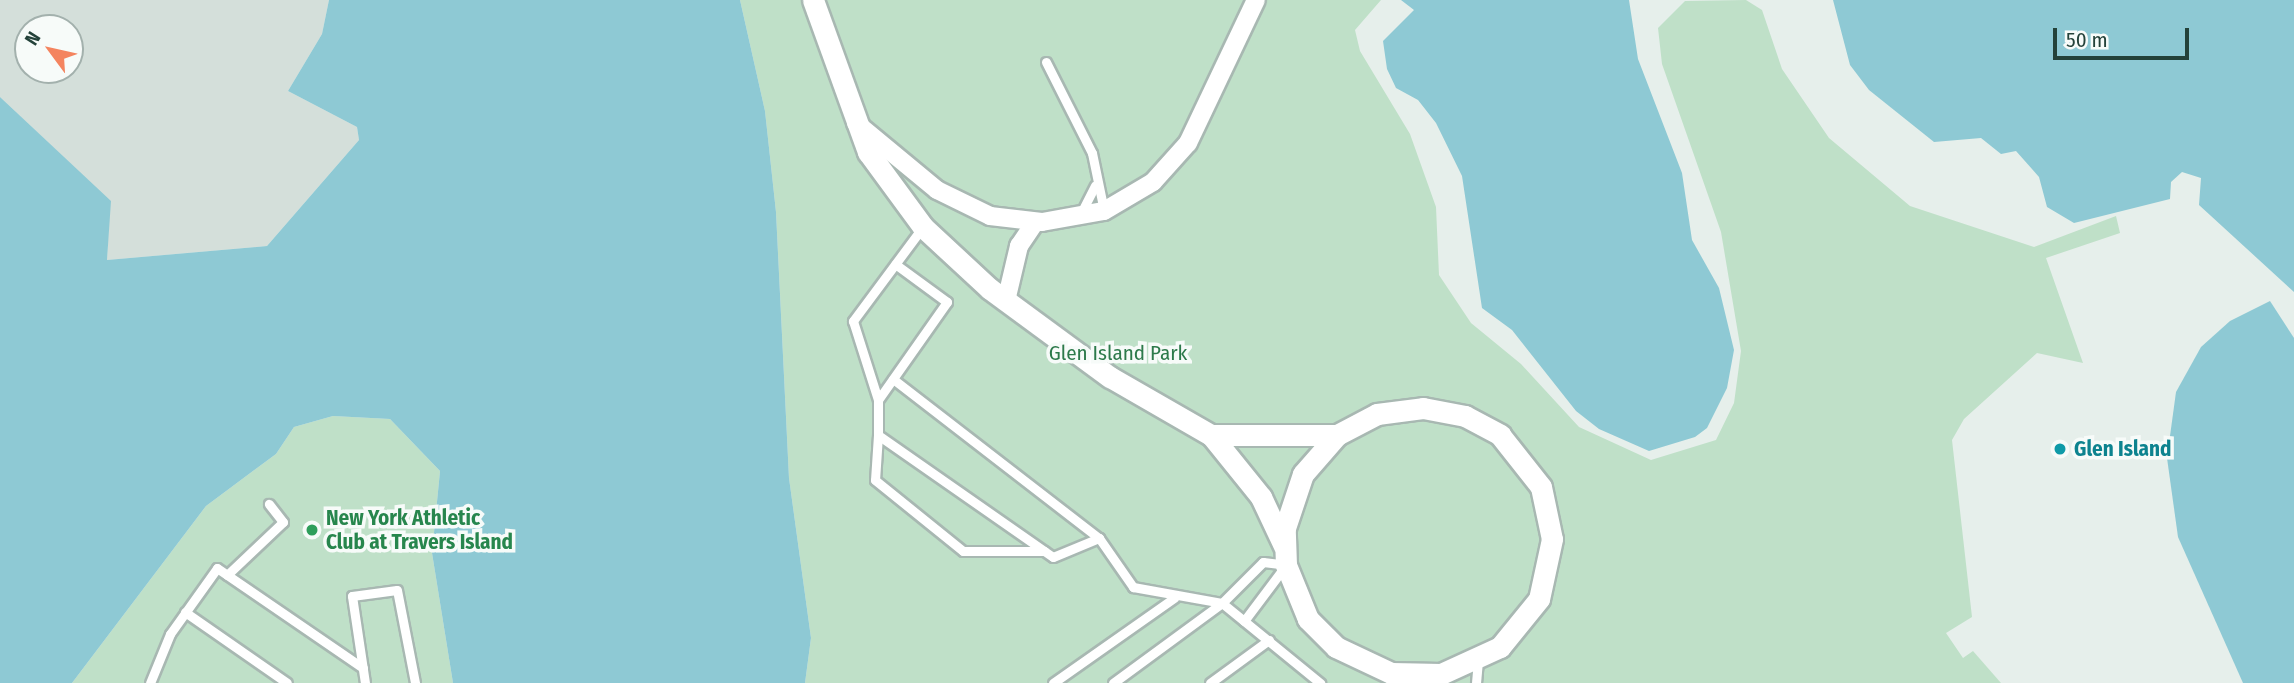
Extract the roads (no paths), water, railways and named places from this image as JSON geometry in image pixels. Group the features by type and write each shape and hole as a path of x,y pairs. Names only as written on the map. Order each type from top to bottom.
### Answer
{"street":[{"path":"814,0 856,123 874,161 923,227 1006,301 1110,377 1211,435 1261,497 1308,619 1355,660 1410,676 1477,672 1528,619 1550,568 1549,513 1531,468 1487,426 1443,410 1394,410 1337,435 1211,435"},
{"path":"856,123 962,204 1035,222 1078,218 1104,211 1153,182 1188,143 1256,0"},
{"path":"1006,301 1019,246 1035,222"},
{"path":"1285,557 1295,491 1337,435"}],"lane":[{"path":"1046,62 1092,153 1096,186 1104,211"},
{"path":"1078,218 1096,186"},
{"path":"923,227 853,321 878,400 875,480 964,551 1044,551"},
{"path":"878,400 947,302 895,264"},
{"path":"893,379 1099,538 1133,587 1174,598 1222,603 1320,683"},
{"path":"878,435 1053,557 1099,538"},
{"path":"228,576 283,522 269,504"},
{"path":"1113,683 1222,603 1263,562 1285,557"},
{"path":"1244,621 1285,557"},
{"path":"150,683 185,612 217,568 363,668"},
{"path":"365,683 352,596 397,590 415,683"},
{"path":"1053,683 1174,598"},
{"path":"185,612 287,683"},
{"path":"1210,683 1269,640"}],"water":[{"path":"329,0 740,0 765,111 776,212 789,478 811,638 805,683 453,683 432,553 440,471 390,419 333,416 294,427 276,454 206,506 72,683 0,683 0,97 111,201 107,260 267,246 359,140 357,127 288,91 322,34"},
{"path":"1401,0 1629,0 1638,59 1682,173 1692,240 1719,288 1734,350 1727,388 1707,428 1695,437 1649,451 1599,429 1576,411 1512,330 1482,308 1462,176 1436,123 1418,100 1396,88 1387,69 1383,41 1414,10"},
{"path":"1833,0 2294,0 2294,292 2199,205 2201,178 2182,172 2171,182 2170,199 2074,223 2047,207 2039,177 2016,151 2001,154 1981,138 1934,142 1869,90 1850,65"},
{"path":"2270,301 2294,338 2294,683 2243,683 2178,537 2167,458 2176,392 2201,347 2230,321"}],"place":[{"name":"Glen Island","path":"2060,449"},
{"name":"New York Athletic Club at Travers Island","path":"312,530"}],"park label":[{"name":"Glen Island Park","path":"1118,353"}]}
